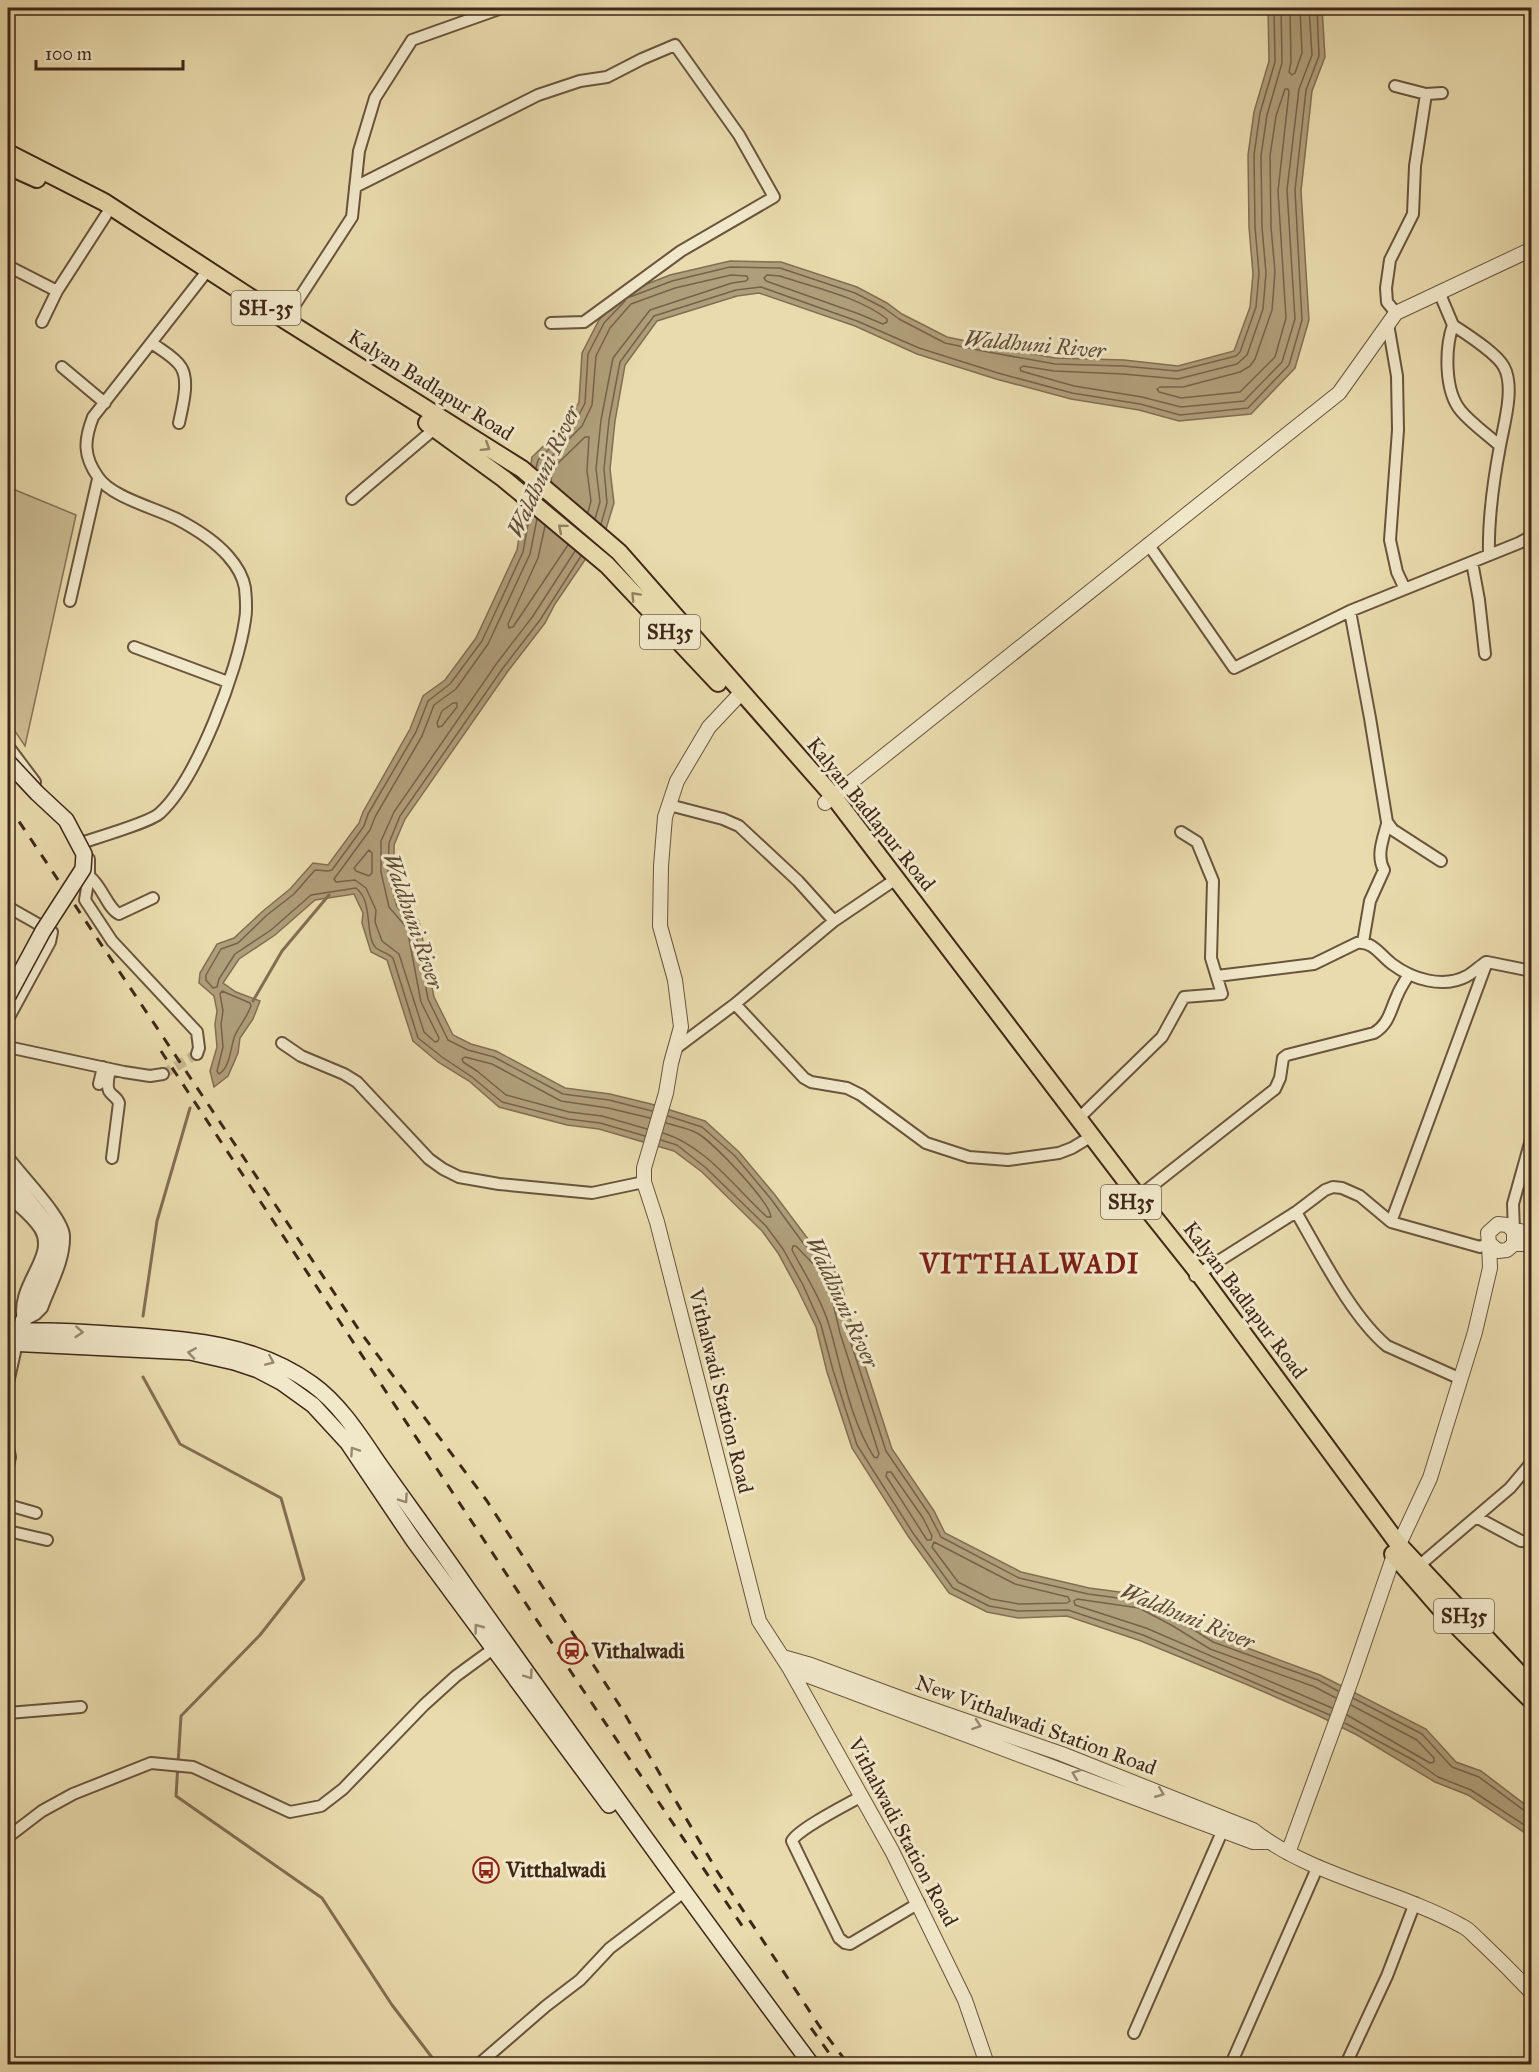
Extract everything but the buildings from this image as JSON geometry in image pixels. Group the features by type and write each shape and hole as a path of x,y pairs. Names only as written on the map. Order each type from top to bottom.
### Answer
{"main road":[{"name":"Kalyan Badlapur Road","path":"8,153 104,202 205,274 439,424 522,469 619,552 737,696 829,800 1079,1118 1088,1138 1138,1197 1396,1550 1532,1687"},
{"name":"Kalyan Badlapur Road","path":"8,166 106,215 285,320 439,424 607,565 737,696"},
{"path":"8,762 66,820 84,854 83,869 43,931 8,996"},
{"name":"Kalyan Badlapur Road","path":"893,881 1196,1276"},
{"path":"8,1175 52,1231 56,1240 34,1296 15,1334 124,1341 190,1339 222,1344 283,1366 313,1384 752,1993 781,2032 811,2064"},
{"name":"Kalyan Badlapur Road","path":"1414,1570 1446,1615 1516,1688 1532,1701"},
{"path":"781,2032 798,2064"}],"street":[{"path":"285,320 352,217 359,151 375,98 412,40 502,8"},
{"path":"355,186 538,95 580,81 607,76 642,58 675,45 739,135 774,197 681,251 584,322 551,323"},
{"path":"1395,86 1426,94 1442,93"},
{"path":"1404,589 1397,572 1390,540 1398,430 1397,376 1392,318 1386,288 1390,260 1413,214 1415,166 1426,94"},
{"path":"42,322 57,291 106,215"},
{"path":"829,800 1339,393 1392,318 1439,292 1532,249"},
{"path":"8,266 57,291"},
{"path":"84,842 158,816 177,795 206,740 238,656 246,618 245,586 237,567 203,533 121,496 98,479 87,455 85,436 93,417 205,274"},
{"path":"1439,292 1453,325 1504,365 1508,380 1507,404 1492,488 1489,555"},
{"path":"1453,325 1449,338 1447,369 1451,389 1460,410 1500,446"},
{"path":"152,343 181,366 184,375 179,423"},
{"path":"62,367 105,403"},
{"path":"352,499 439,424"},
{"path":"70,601 98,479"},
{"path":"1148,544 1234,669 1350,611 1532,536"},
{"path":"1472,562 1485,654"},
{"path":"1350,611 1387,824 1380,853 1380,863 1384,870 1370,901 1363,942"},
{"path":"134,647 228,682"},
{"name":"Vithalwadi Station Road","path":"737,696 709,727 677,781 665,816 660,927 675,980 681,1028 666,1093 644,1168 645,1182 759,1621 787,1663 919,1903 965,2000 987,2064"},
{"path":"8,746 35,782 77,826 88,857 89,876 86,900 112,941 197,1032 199,1044 197,1054"},
{"path":"669,805 723,819 739,826 798,881 834,921"},
{"path":"1387,824 1441,861"},
{"path":"1079,1118 1162,1037 1184,997 1222,994 1211,958 1213,881 1197,842 1181,832"},
{"path":"89,876 98,883 113,910 119,914 153,898"},
{"path":"675,1049 735,1004 834,921 893,881"},
{"path":"8,907 52,932 50,942 8,1019"},
{"path":"1216,976 1314,964 1363,942 1370,944 1392,964 1428,981 1453,980 1467,976 1487,962 1532,971"},
{"path":"1391,1222 1487,962"},
{"path":"1138,1197 1275,1089 1280,1078 1283,1058 1287,1055 1374,1033 1382,1028 1387,1023 1398,992 1410,974"},
{"path":"735,1004 804,1078 811,1082 847,1088 870,1101 926,1143 938,1148 969,1156 1008,1160 1059,1153 1088,1138"},
{"path":"282,1043 301,1056 344,1074 357,1083 429,1159 459,1177 499,1184 592,1193 645,1182"},
{"path":"8,1047 150,1076 163,1074"},
{"path":"99,1084 107,1068"},
{"path":"107,1068 109,1091 119,1103 112,1158"},
{"path":"1510,1242 1513,1204 1532,1136"},
{"path":"8,1157 54,1214 65,1234 62,1253 42,1308 15,1334"},
{"path":"1196,1276 1296,1212 1325,1190 1333,1187 1342,1188 1360,1196 1391,1222 1480,1248 1513,1204"},
{"path":"8,1196 40,1227 45,1244 20,1309 8,1383"},
{"path":"1296,1212 1354,1308 1377,1338 1387,1346 1461,1379"},
{"path":"1492,1233 1507,1225 1510,1242"},
{"path":"1490,1268 1520,1231 1532,1235"},
{"path":"1492,1233 1494,1250 1510,1242 1532,1244"},
{"path":"1288,1853 1396,1550 1430,1478 1461,1379 1490,1268 1492,1233"},
{"path":"8,1448 8,1466"},
{"path":"1414,1570 1510,1488 1532,1462"},
{"path":"8,1505 36,1513"},
{"path":"1476,1517 1521,1540 1532,1541"},
{"path":"8,1531 46,1540"},
{"path":"8,1837 42,1811 73,1794 151,1763 193,1767 290,1812 321,1806 343,1789 424,1705 456,1676 499,1645"},
{"name":"New Vithalwadi Station Road","path":"787,1663 811,1665 1062,1754 1118,1783 1225,1824 1253,1830 1288,1853 1415,1903 1465,1927 1504,1963 1532,1994"},
{"path":"8,1713 81,1707"},
{"path":"862,1796 805,1829 792,1841 839,1938 844,1943 850,1944 919,1903"},
{"path":"1134,2033 1225,1824"},
{"path":"1231,2064 1318,1866"},
{"path":"479,2064 580,1980 610,1948 681,1894"},
{"path":"1346,2064 1387,1976 1415,1903"}],"shaded area":[{"path":"8,487 76,515 25,746 8,721"}],"water":[{"name":"Waldhuni River","path":"1268,8 1322,8 1325,57 1312,91 1301,191 1309,320 1295,368 1251,414 1179,421 1139,410 1071,399 996,379 917,354 855,326 759,293 737,296 657,321 625,365 615,421 610,469 614,503 606,529 555,604 545,623 508,671 405,819 394,845 394,871 402,904 419,921 434,997 453,1035 471,1044 496,1051 565,1088 610,1094 705,1121 739,1152 775,1195 808,1239 831,1263 843,1290 853,1329 892,1449 934,1511 945,1533 1021,1572 1089,1588 1142,1595 1180,1614 1215,1636 1320,1675 1426,1729 1456,1762 1481,1771 1531,1809 1531,1837 1468,1795 1435,1782 1357,1735 1248,1685 1141,1641 1067,1616 1018,1618 987,1612 949,1593 908,1536 852,1448 827,1372 816,1327 778,1253 762,1231 702,1172 674,1151 599,1129 567,1125 499,1107 469,1081 438,1062 413,1041 387,960 371,952 362,923 363,913 354,894 315,900 275,935 239,959 223,983 236,992 260,1001 253,1019 240,1038 238,1053 228,1076 214,1087 210,1071 217,1047 215,1024 217,1011 214,996 199,983 200,973 217,944 234,938 290,889 313,863 328,865 359,823 410,729 423,696 445,680 476,638 517,550 532,457 570,420 579,402 582,353 599,320 624,293 670,275 730,261 781,262 857,287 947,337 990,346 1055,358 1124,360 1178,366 1234,351 1250,307 1253,274 1249,227 1248,155 1254,112 1269,61"}],"waterway":[{"path":"253,1001 282,951 329,895"},
{"path":"143,1316 157,1221 190,1108"},
{"path":"143,1377 180,1444 281,1498 304,1579 260,1635 181,1716 176,1796 322,1898 392,2005 437,2064"}],"tunnel":[{"path":"163,1074 197,1054"}],"railway":[{"path":"8,805 361,1333 487,1501 620,1706 717,1871 820,2027 848,2064"},
{"path":"161,1051 581,1687 747,1933"},
{"path":"811,2028 837,2064"}],"place":[{"name":"Vithalwadi","path":"572,1651"},
{"name":"Vitthalwadi","path":"486,1870"}],"district":[{"name":"VITTHALWADI","path":"1030,1264"}]}
